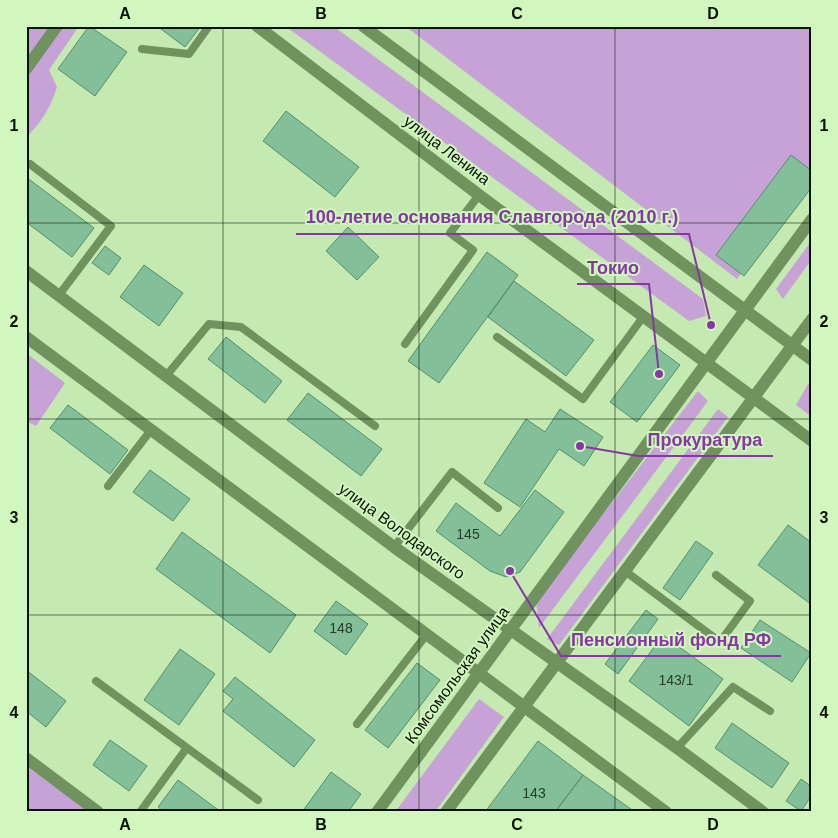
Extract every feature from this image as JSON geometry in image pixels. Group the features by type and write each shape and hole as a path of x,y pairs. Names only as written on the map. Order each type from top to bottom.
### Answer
{"street":[{"path":"26,69 57,26"},
{"name":"улица Ленина","path":"257,26 479,195 812,441"},
{"path":"363,26 812,360"},
{"name":"Комсомольская улица","path":"377,812 812,219"},
{"name":"улица Володарского","path":"26,271 394,547 678,748 763,812"},
{"path":"446,812 812,320"},
{"path":"26,337 666,812"},
{"path":"26,758 98,812"}],"lane":[{"path":"142,49 189,54 209,26"},
{"path":"30,164 111,226 59,295"},
{"path":"405,344 473,250 450,233 479,195"},
{"path":"497,337 583,399 643,316"},
{"path":"166,376 209,324 241,327 375,426"},
{"path":"108,486 150,430"},
{"path":"394,547 452,472 498,508"},
{"path":"625,571 720,642 750,601 716,575"},
{"path":"357,724 427,634"},
{"path":"96,681 186,749 258,800"},
{"path":"678,748 733,688 770,711"},
{"path":"140,812 186,749"}],"shaded area":[{"path":"26,26 79,26 49,70 57,87 45,114 26,138"},
{"path":"285,26 333,26 703,299 706,316 689,321"},
{"path":"405,26 812,26 812,180 737,279"},
{"path":"812,240 812,259 783,299 776,289"},
{"path":"26,353 65,383 36,426 26,421"},
{"path":"808,384 812,386 812,417 796,405"},
{"path":"698,391 708,401 539,628 536,601"},
{"path":"718,409 728,417 559,645 547,639"},
{"path":"479,699 504,717 435,812 395,812"},
{"path":"26,766 90,812 30,812 26,809"}],"building":[{"path":"89,26 127,52 95,96 58,69"},
{"path":"157,26 201,26 185,47"},
{"path":"286,111 359,167 335,197 263,141"},
{"path":"791,155 812,171 812,187 744,276 716,255"},
{"path":"26,177 94,228 72,257 26,222"},
{"path":"348,227 379,257 357,280 326,251"},
{"path":"105,246 121,258 109,275 92,263"},
{"path":"487,252 518,275 439,383 408,361"},
{"path":"144,265 183,293 159,326 120,297"},
{"path":"514,281 594,340 566,376 488,317"},
{"path":"226,337 282,381 265,403 208,359"},
{"path":"653,345 680,365 637,422 610,402"},
{"path":"308,393 382,449 361,476 287,420"},
{"path":"68,405 128,450 110,474 50,428"},
{"path":"560,409 603,437 584,466 559,449 520,507 484,483 526,419 545,432"},
{"path":"150,470 190,499 173,521 133,492"},
{"path":"535,490 564,512 520,572 506,577 490,571 436,531 456,503 500,536"},
{"path":"788,525 812,543 812,605 758,565"},
{"path":"182,532 296,615 270,653 156,569"},
{"path":"696,541 713,553 680,600 663,588"},
{"path":"336,601 368,624 346,655 314,631"},
{"path":"646,610 658,619 618,674 605,664"},
{"path":"760,620 811,653 792,682 741,648"},
{"path":"663,635 723,679 689,726 629,681"},
{"path":"180,649 215,674 179,725 144,700"},
{"path":"417,663 440,680 388,748 365,730"},
{"path":"26,670 66,701 46,727 26,711"},
{"path":"235,677 315,740 294,767 223,711 233,699 223,691"},
{"path":"732,723 789,763 772,788 715,748"},
{"path":"110,740 147,766 129,791 93,765"},
{"path":"538,741 583,775 555,812 485,812"},
{"path":"331,772 361,794 348,812 302,812"},
{"path":"583,775 635,812 555,812"},
{"path":"801,779 812,787 812,795 801,811 786,801"},
{"path":"178,780 221,812 164,812 158,807"}],"place":[{"name":"100-летие основания Славгорода (2010 г.)","path":"711,325"},
{"name":"Токио","path":"659,374"},
{"name":"Прокуратура","path":"580,446"},
{"name":"Пенсионный фонд РФ","path":"510,571"}]}
